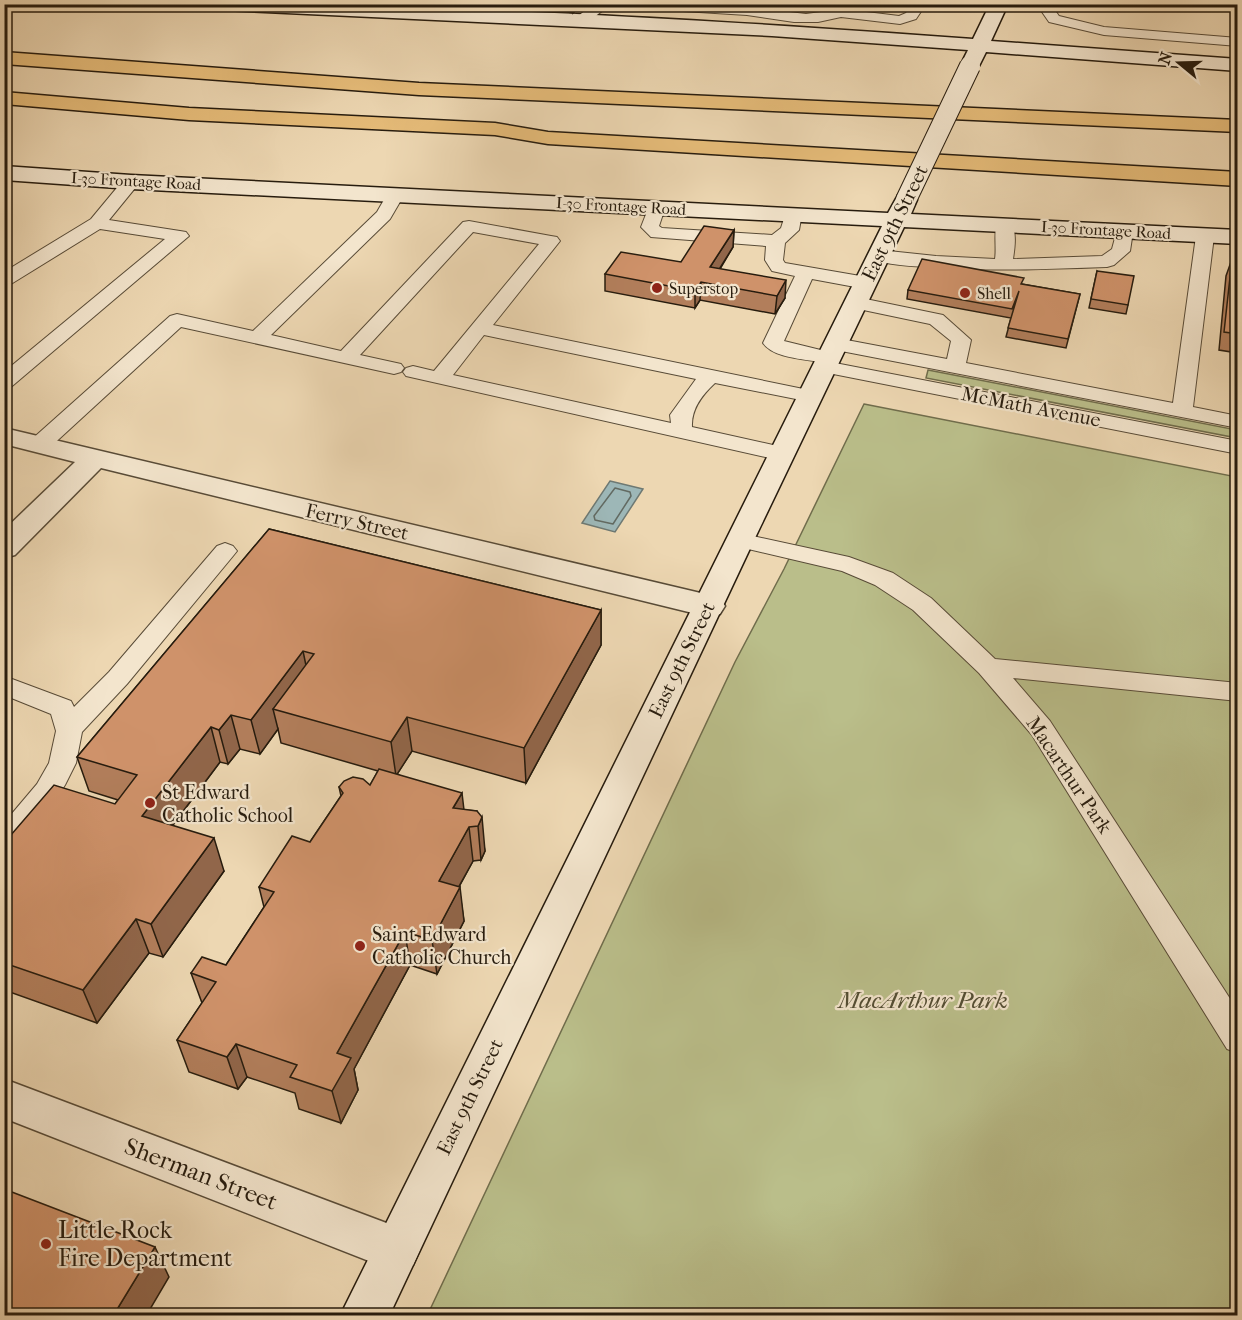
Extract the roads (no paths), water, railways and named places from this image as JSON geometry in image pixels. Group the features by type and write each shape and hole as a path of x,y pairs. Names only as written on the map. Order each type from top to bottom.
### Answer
{"highway":[{"path":"4,58 237,77 443,90 1238,126"},
{"path":"4,98 189,114 495,129 552,125 1238,162"},
{"path":"495,129 548,138 1238,179"}],"main road":[{"path":"204,4 408,9 579,22 782,30 1238,65"},
{"name":"East 9th Street","path":"364,1316 739,540 902,210 999,4"},
{"name":"I-30 Frontage Road","path":"4,173 130,182 656,208 793,213 902,210 1004,225 1238,237"},
{"name":"Ferry Street","path":"4,436 709,606"},
{"path":"4,548 94,459"},
{"name":"Sherman Street","path":"4,1098 397,1249"}],"lane":[{"path":"579,22 604,4"},
{"path":"1048,4 1047,9 1054,19 1104,31 1238,42"},
{"path":"651,25 668,5 749,8 775,16 839,11 892,20 900,20 915,10"},
{"path":"1156,36 1161,59"},
{"path":"4,280 96,223 130,182"},
{"path":"257,338 384,214 395,195"},
{"path":"346,358 469,226 482,200"},
{"path":"656,208 650,227 657,233 776,241 790,230 793,213"},
{"path":"4,383 180,236 96,223"},
{"path":"1003,265 1006,245 1004,225"},
{"path":"439,378 551,241 469,226"},
{"path":"879,256 914,261 1003,265 1107,261 1121,251 1124,231"},
{"path":"1182,411 1205,236"},
{"path":"776,241 774,260 779,267 806,272 936,319 961,340 955,367"},
{"path":"806,272 773,343 787,349 831,356"},
{"path":"39,445 177,320 783,454"},
{"path":"478,328 811,396"},
{"name":"McMath Avenue","path":"831,356 955,367 1238,422"},
{"name":"McMath Avenue","path":"831,356 1238,448"},
{"path":"4,358 27,364"},
{"path":"682,432 681,415 698,389 710,376"},
{"name":"Macarthur Park","path":"739,540 849,565 884,579 922,604 988,667 1041,728 1238,1040"},
{"path":"69,729 118,678 225,551"},
{"path":"988,667 1238,693"},
{"path":"4,685 62,708 69,729 62,765 39,803 4,843"}],"water":[{"path":"610,481 643,489 615,532 582,523"}],"place":[{"name":"Superstop","path":"657,288"},
{"name":"Shell","path":"965,293"},
{"name":"St Edward Catholic School","path":"150,803"},
{"name":"Saint Edward Catholic Church","path":"360,946"},
{"name":"Little Rock Fire Department","path":"46,1244"}],"park label":[{"name":"MacArthur Park","path":"923,1000"}]}
